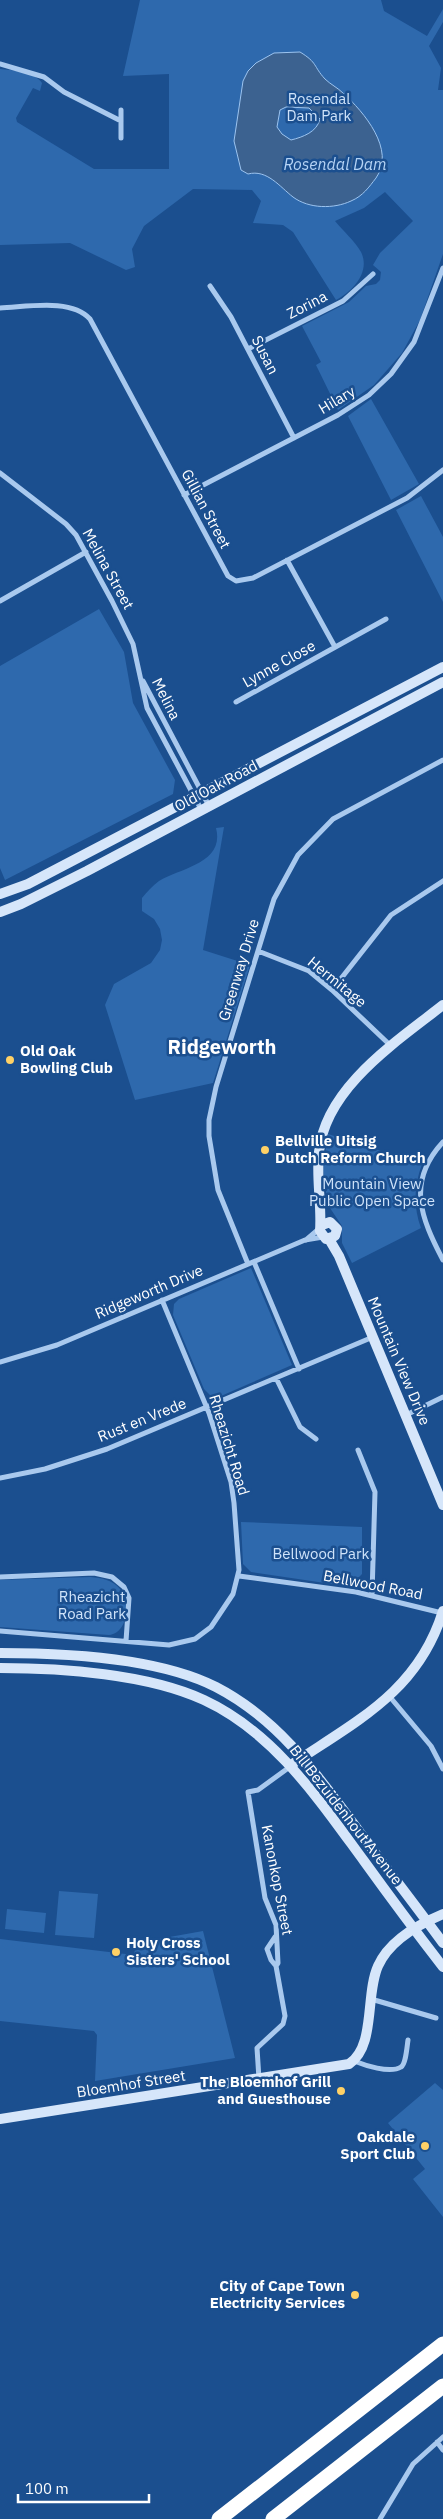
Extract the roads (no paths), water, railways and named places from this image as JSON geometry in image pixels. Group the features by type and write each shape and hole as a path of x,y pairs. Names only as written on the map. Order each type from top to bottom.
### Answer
{"highway":[{"path":"219,2519 443,2344"},
{"path":"273,2519 443,2386"}],"main road":[{"name":"Old Oak Road","path":"0,894 28,884 443,666"},
{"name":"Old Oak Road","path":"0,912 22,904 206,809 443,682"},
{"name":"Mountain View Drive","path":"443,1005 391,1046 347,1089 329,1115 319,1151 322,1205 327,1231 443,1506"},
{"path":"291,1766 390,1697 407,1679 420,1660 432,1640 443,1612"},
{"name":"Bill Bezuidenhout Avenue","path":"0,1653 126,1662 161,1668 199,1680 222,1691 260,1715 304,1757 443,1942"},
{"name":"Bill Bezuidenhout Avenue","path":"0,1668 127,1677 184,1692 216,1706 242,1723 291,1766 443,1967"},
{"path":"354,2061 361,2052 365,2042 374,1975 380,1961 389,1950 414,1929 426,1921 443,1914"},
{"name":"Bloemhof Street","path":"0,2119 338,2067 354,2061"}],"street":[{"path":"0,64 44,77 64,92 121,121"},
{"path":"121,110 121,138"},
{"name":"Hilary","path":"184,494 357,404 391,374 421,331 443,268"},
{"name":"Zorina","path":"248,349 343,300 373,274"},
{"name":"Susan","path":"210,286 231,317 294,438"},
{"name":"Gillian Street","path":"0,308 67,306 86,315 232,579 246,581 287,560 407,498 443,470"},
{"name":"Melina Street","path":"0,473 70,527 86,552 124,625 142,678"},
{"path":"0,601 86,552"},
{"name":"Lynne Close","path":"287,560 335,647"},
{"name":"Lynne Close","path":"236,702 386,619"},
{"name":"Melina","path":"142,678 147,708 198,794"},
{"name":"Melina","path":"142,678 206,809"},
{"name":"Greenway Drive","path":"248,1264 218,1190 208,1128 216,1087 281,884 298,856 314,836 333,819 443,760"},
{"path":"332,990 391,915 443,881"},
{"name":"Hermitage","path":"258,951 301,967 332,990 391,1046"},
{"path":"443,1142 432,1155 424,1172 420,1200 426,1227 443,1260"},
{"name":"Ridgeworth Drive","path":"0,1362 49,1348 327,1231"},
{"name":"Ridgeworth Drive","path":"306,1240 327,1231"},
{"path":"254,1262 299,1369"},
{"name":"Rheazicht Road","path":"0,1631 176,1644 201,1636 211,1627 230,1599 238,1576 233,1493 206,1407 162,1300"},
{"name":"Rust en Vrede","path":"0,1478 45,1469 87,1456 373,1337"},
{"path":"276,1378 300,1427 316,1439"},
{"path":"406,1415 443,1397"},
{"path":"358,1450 375,1492 372,1595"},
{"path":"0,1577 94,1573 112,1577 124,1587 129,1598 126,1641"},
{"name":"Bellwood Road","path":"238,1576 372,1595 443,1612"},
{"path":"390,1697 431,1746 443,1769"},
{"name":"Kanonkop Street","path":"259,2079 257,2048 282,2024 285,2016 276,1966 278,1963 275,1937 276,1925 265,1898 248,1792 258,1790 291,1766"},
{"path":"275,1937 268,1949 271,1960 276,1966"},
{"path":"371,1999 436,2018"},
{"path":"354,2061 373,2069 401,2067 408,2040"},
{"path":"380,2519 413,2464 443,2437"},
{"path":"437,2442 443,2450"}],"water":[{"name":"Rosendal Dam","path":"300,52 306,56 313,62 325,79 341,91 360,110 375,132 380,144 381,167 371,185 355,199 344,204 329,206 306,204 293,197 267,176 255,173 248,174 241,170 234,141 243,81 248,71 256,63 274,53","holes":["286,107 309,108 320,119 313,131 291,140 282,134 277,127 280,110"]}],"place":[{"name":"Old Oak Bowling Club","path":"10,1060"},
{"name":"Bellville Uitsig Dutch Reform Church","path":"265,1150"},
{"name":"Holy Cross Sisters' School","path":"116,1952"},
{"name":"The Bloemhof Grill and Guesthouse","path":"341,2091"},
{"name":"Oakdale Sport Club","path":"425,2146"},
{"name":"City of Cape Town Electricity Services","path":"355,2295"}],"district":[{"name":"Ridgeworth","path":"222,1047"}],"park label":[{"name":"Rosendal Dam Park","path":"319,108"},
{"name":"Mountain View Public Open Space","path":"372,1192"},
{"name":"Bellwood Park","path":"321,1554"},
{"name":"Rheazicht Road Park","path":"92,1606"}]}
